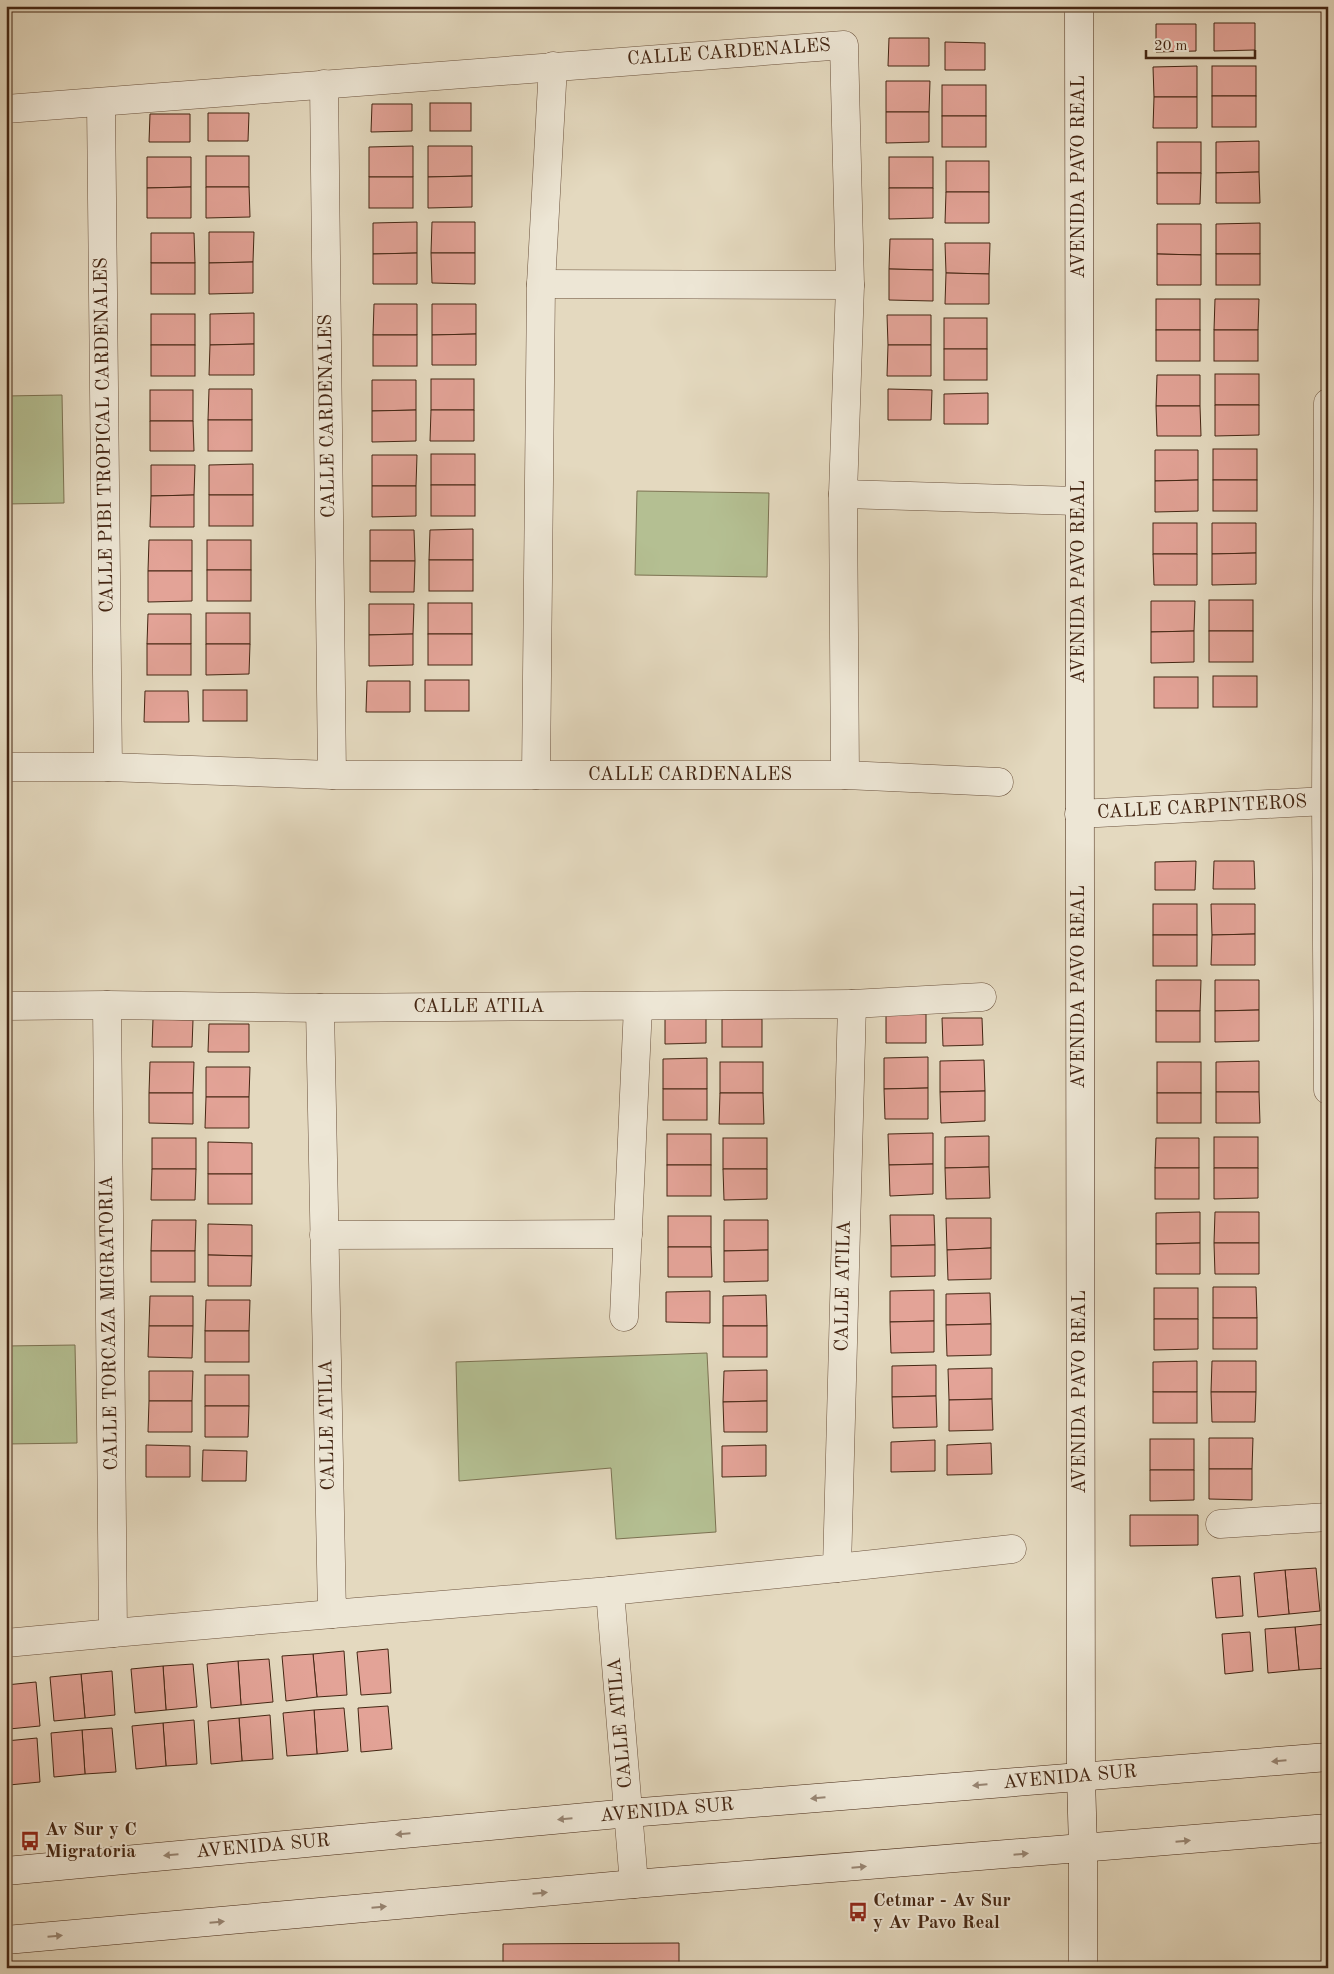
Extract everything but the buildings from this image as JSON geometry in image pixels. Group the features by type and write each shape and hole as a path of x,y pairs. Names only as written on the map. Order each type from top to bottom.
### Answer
{"street":[{"name":"AVENIDA PAVO REAL","path":"1079,6 1078,501 1083,1968"},
{"name":"CALLE CARDENALES","path":"845,775 844,494 850,286 844,44 324,84 332,775 845,775 998,782"},
{"path":"536,775 541,284 553,66"},
{"path":"6,109 324,84"},
{"name":"CALLE PIBI TROPICAL CARDENALES","path":"101,102 108,767"},
{"path":"541,284 850,286"},
{"name":"CALLE CARPINTEROS","path":"1328,403 1326,801 1328,1090"},
{"path":"844,494 1078,501"},
{"path":"6,767 108,767 332,775"},
{"name":"CALLE CARPINTEROS","path":"1079,814 1326,801"},
{"name":"CALLE ATILA","path":"107,1005 320,1008 638,1006 852,1004 982,997"},
{"name":"CALLE ATILA","path":"837,1568 852,1004"},
{"path":"6,1006 107,1005"},
{"name":"CALLE TORCAZA MIGRATORIA","path":"107,1005 113,1633"},
{"path":"624,1317 638,1006"},
{"name":"CALLE ATILA","path":"320,1008 332,1614"},
{"path":"324,1235 628,1234"},
{"path":"1220,1524 1328,1518"},
{"path":"6,1643 610,1591 1012,1549"},
{"name":"CALLE ATILA","path":"610,1591 634,1884"},
{"name":"AVENIDA SUR","path":"6,1871 629,1814 1328,1757"},
{"path":"6,1940 634,1884 1328,1828"}],"green space":[{"path":"62,395 64,503 6,504 6,396"},
{"path":"637,491 769,493 767,577 635,575"},
{"path":"75,1345 77,1443 6,1444 6,1346"},
{"path":"707,1353 716,1532 616,1539 611,1468 459,1481 456,1362"}],"place":[{"name":"Av Sur y C Migratoria","path":"30,1841"},
{"name":"Cetmar - Av Sur y Av Pavo Real","path":"858,1912"}]}
